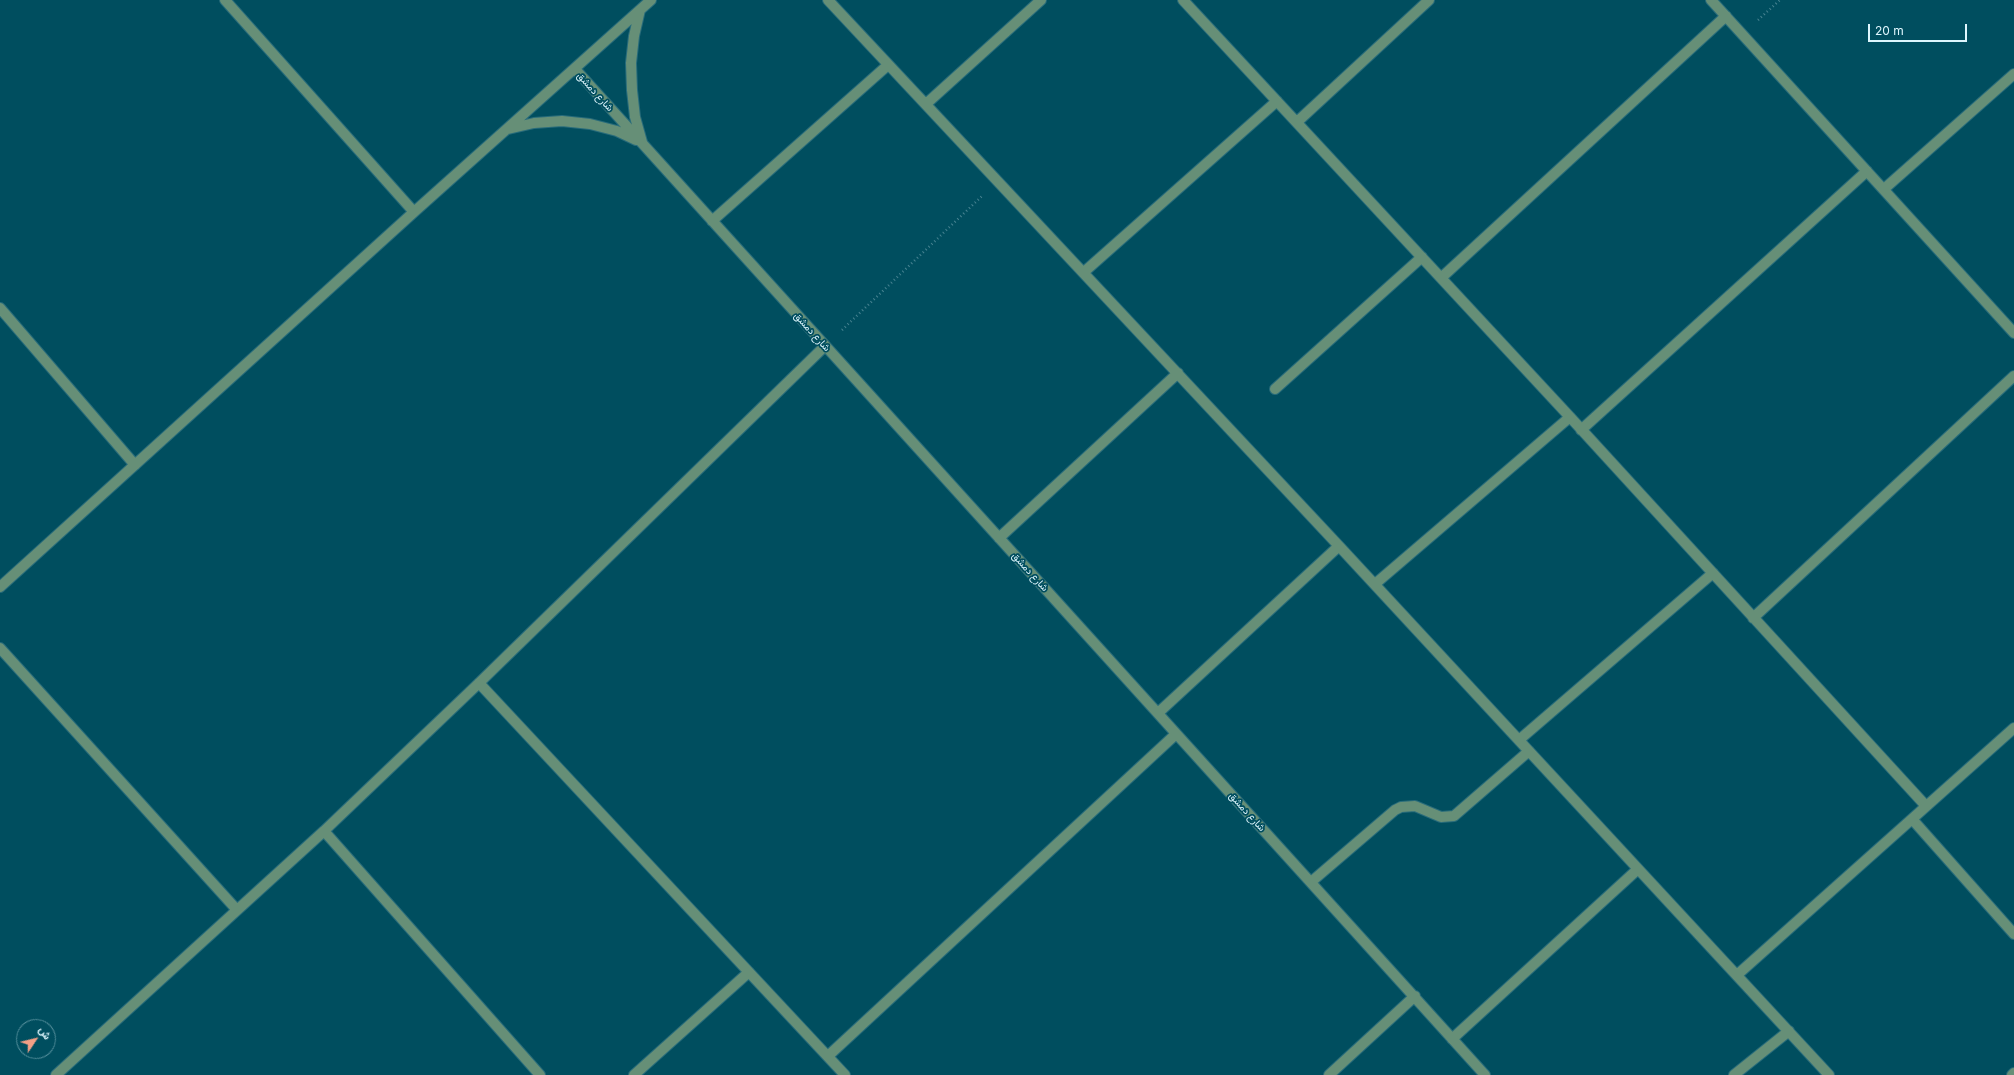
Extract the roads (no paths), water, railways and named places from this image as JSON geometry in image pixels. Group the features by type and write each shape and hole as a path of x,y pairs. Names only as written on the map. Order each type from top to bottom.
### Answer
{"street":[{"path":"225,0 414,212"},
{"path":"2,583 651,0"},
{"path":"828,0 1375,584 1829,1075"},
{"path":"926,104 1040,0"},
{"path":"1183,0 1570,417 1926,806"},
{"path":"1297,122 1429,0"},
{"path":"1711,0 2014,333"},
{"path":"640,10 634,36 631,63 635,117 642,144"},
{"path":"1441,278 1726,16"},
{"path":"712,221 888,64"},
{"name":"شارع دمشق","path":"575,69 1485,1075"},
{"path":"1884,189 2014,74"},
{"path":"1084,272 1277,100"},
{"path":"506,130 534,123 562,121 590,124 617,131 642,144"},
{"path":"1581,430 1867,171"},
{"path":"1275,389 1422,257"},
{"path":"0,308 135,465"},
{"path":"56,1075 324,831 479,683 825,346"},
{"path":"999,538 1178,373"},
{"path":"1753,618 2014,376"},
{"path":"1375,584 1570,417"},
{"path":"1158,713 1339,546"},
{"path":"1519,740 1713,573"},
{"path":"0,648 237,910"},
{"path":"479,683 845,1075"},
{"path":"1737,975 2014,728"},
{"path":"828,1056 1176,734"},
{"path":"1311,882 1395,810 1401,807 1415,806 1441,817 1454,816 1530,751"},
{"path":"1912,819 2014,934"},
{"path":"324,831 540,1075"},
{"path":"1452,1039 1638,868"},
{"path":"634,1075 749,972"},
{"path":"1329,1075 1415,996"},
{"path":"1734,1075 1789,1031"}]}
